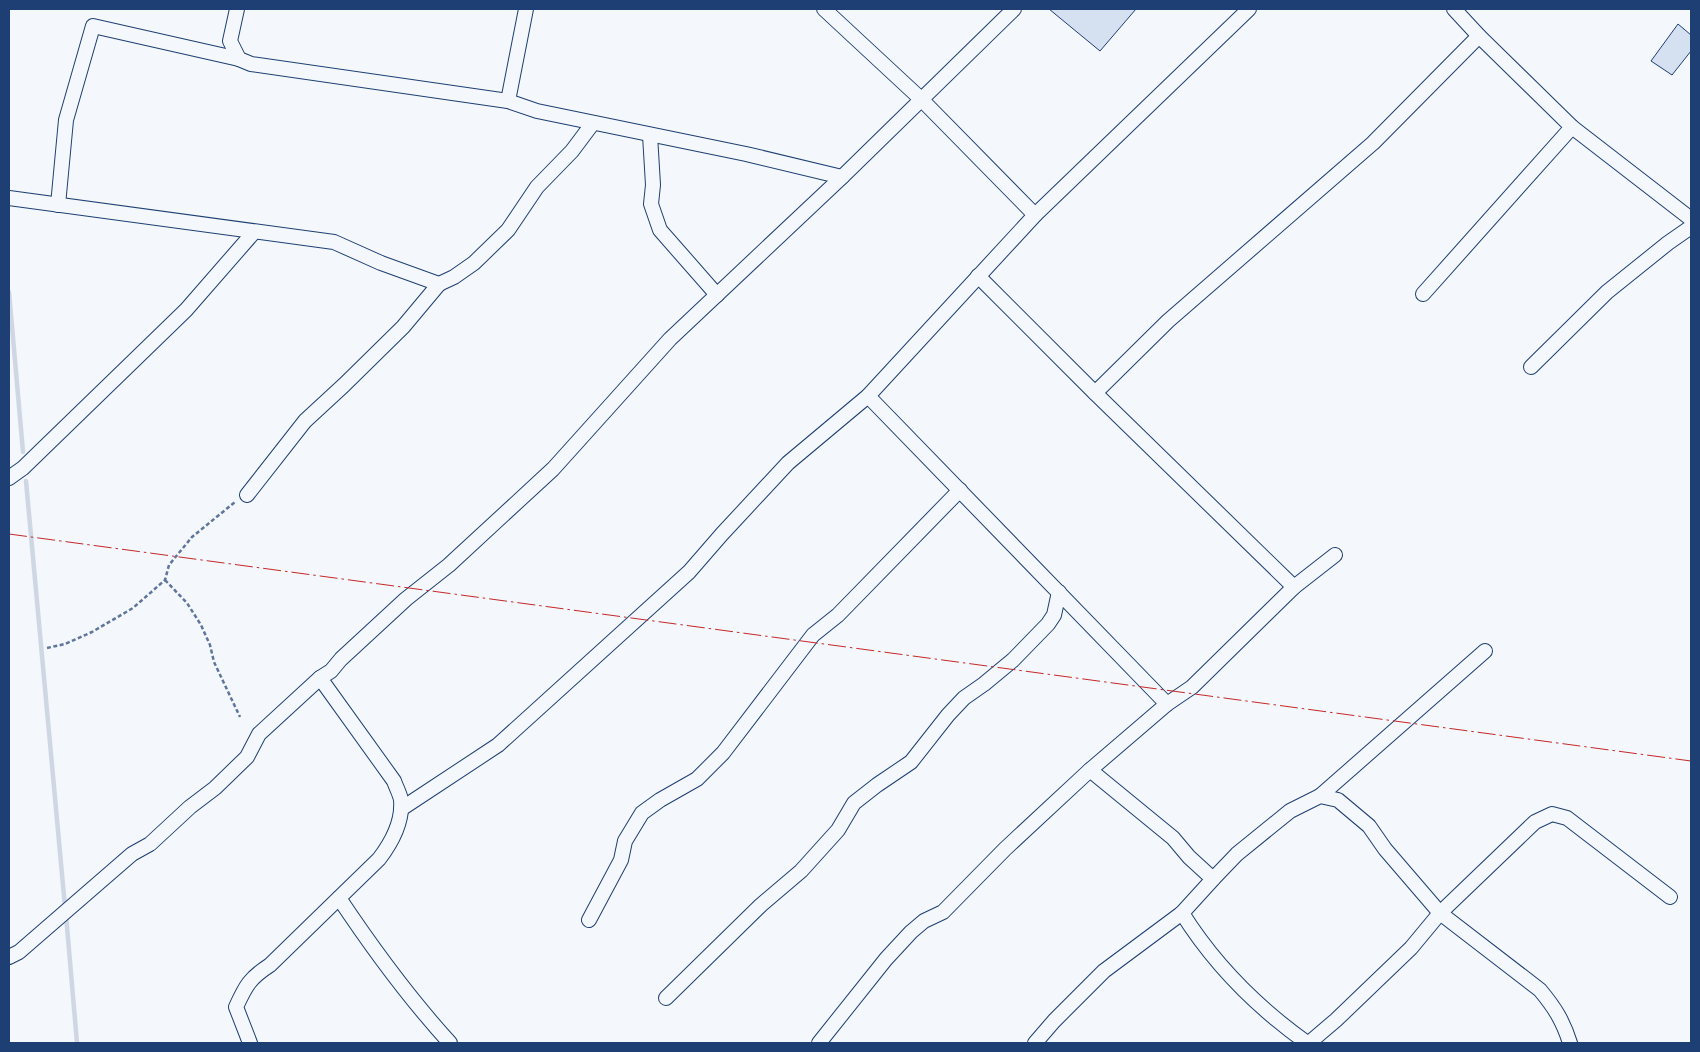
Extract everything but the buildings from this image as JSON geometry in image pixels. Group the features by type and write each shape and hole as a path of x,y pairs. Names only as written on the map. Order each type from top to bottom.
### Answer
{"street":[{"path":"237,9 230,41 240,59"},
{"path":"508,101 526,9"},
{"path":"824,9 922,100 1035,215"},
{"path":"9,957 19,952 132,854 150,844 190,807 215,788 247,757 259,734 320,678 331,672 341,659 406,599 449,565 553,469 670,339 842,177 1014,9"},
{"path":"401,808 498,745 689,572 788,463 868,396 1035,215 1249,9"},
{"path":"1454,9 1572,127 1691,218"},
{"path":"58,205 66,120 93,26 240,59 251,64 508,101 537,112 746,154 842,177"},
{"path":"1095,393 1168,321 1373,143 1479,36"},
{"path":"249,492 305,420 403,327 439,284 454,277 474,263 508,230 538,187 572,151 593,124"},
{"path":"1423,294 1572,127"},
{"path":"650,135 653,184 651,204 660,230 717,295"},
{"path":"10,198 334,242 381,263 439,284"},
{"path":"1531,367 1607,292 1691,227"},
{"path":"9,478 23,468 186,310 254,232"},
{"path":"978,276 1294,587"},
{"path":"868,396 1167,704"},
{"path":"589,920 621,860 625,841 642,813 660,800 697,779 723,753 813,635 838,615 960,490"},
{"path":"819,1043 886,959 911,932 924,921 943,912 1005,849 1090,770 1167,704 1192,688 1294,587 1335,555"},
{"path":"666,998 760,906 801,871 838,830 854,803 911,762 964,698 1013,660 1054,615 1059,592"},
{"path":"1039,1042 1104,971 1182,913 1238,854 1290,811 1320,796 1485,651"},
{"path":"250,1043 236,1007 244,989 255,975 270,965 379,859 392,841 400,818 401,798 394,781 320,678"},
{"path":"1090,770 1173,838 1189,857 1213,879"},
{"path":"1320,796 1338,800 1369,826 1385,849 1440,913 1540,990 1563,1022 1570,1043"},
{"path":"1182,913 1199,939 1244,991 1283,1026 1308,1043 1336,1020 1411,948 1440,913 1535,822 1552,814 1567,818 1670,897"},
{"path":"339,898 376,954 450,1043"}],"path":[{"path":"47,648 65,644 92,632 133,608 166,580 169,566 192,537 249,492"},
{"path":"166,580 186,603 201,626 210,645 217,669 240,717"}],"waterway":[{"path":"9,292 23,452"},
{"path":"26,481 65,907"},
{"path":"66,915 77,1043"}],"power":[{"path":"9,534 1691,761"}]}
